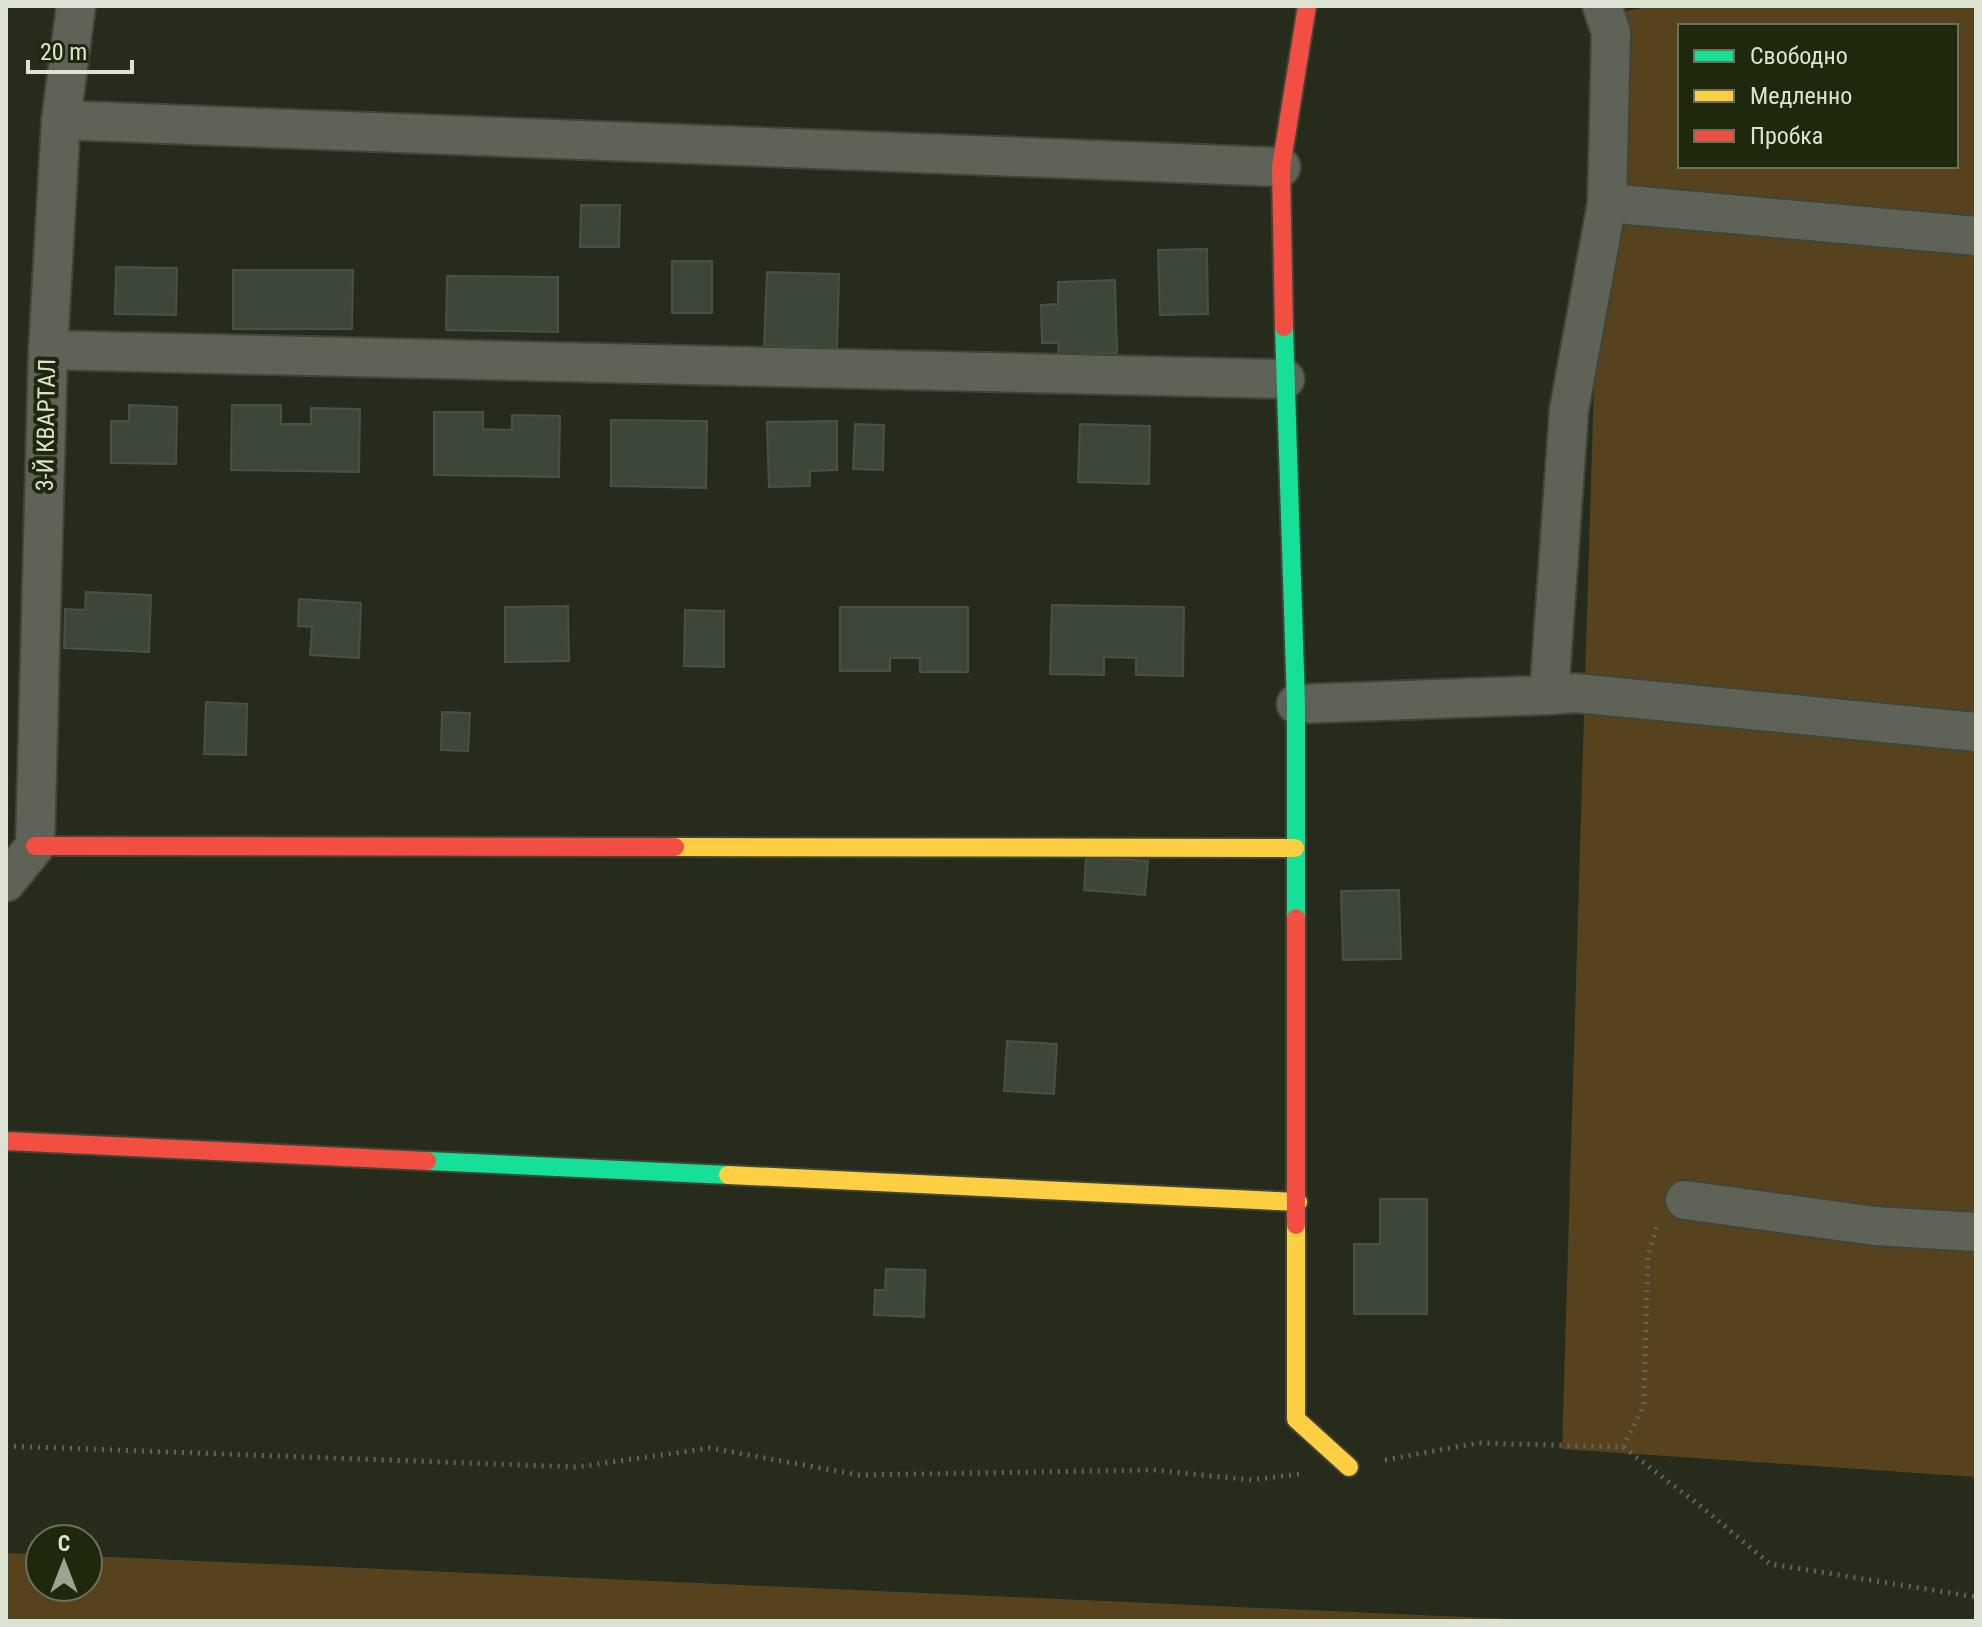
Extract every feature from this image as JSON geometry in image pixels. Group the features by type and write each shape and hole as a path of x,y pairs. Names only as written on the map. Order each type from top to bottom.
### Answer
{"street":[{"name":"3-Й КВАРТАЛ","path":"35,846 48,350 61,120 76,6"},
{"path":"1307,6 1281,167 1296,704 1296,1419 1349,1467"},
{"path":"1549,695 1569,410 1607,203 1611,32 1602,6"},
{"path":"61,120 1281,167"},
{"path":"1607,203 1976,236"},
{"path":"48,350 1285,379"},
{"path":"1296,704 1576,693 1976,732"},
{"path":"6,882 35,846 1295,848"},
{"path":"6,1141 1298,1202"},
{"path":"1685,1200 1875,1226 1976,1232"}],"path":[{"path":"1623,1447 1644,1405 1648,1254 1661,1214 1685,1200"},
{"path":"6,1446 577,1467 710,1448 859,1475 1153,1470 1252,1480 1349,1467 1478,1443 1623,1447 1770,1564 1976,1597"}],"shaded area":[{"path":"1653,6 1976,6 1976,1477 1562,1449 1605,15"},
{"path":"6,1553 24,1554 24,1603 104,1603 104,1557 1557,1621 6,1621"}],"building":[{"path":"581,205 620,205 619,247 580,247"},
{"path":"1207,249 1208,314 1160,315 1158,250"},
{"path":"672,261 712,261 712,313 672,313"},
{"path":"116,267 177,268 176,315 115,314"},
{"path":"233,270 353,270 352,329 233,329"},
{"path":"767,272 839,274 837,348 764,346"},
{"path":"447,276 558,277 558,332 446,330"},
{"path":"1115,280 1117,353 1059,355 1058,343 1042,343 1041,305 1058,304 1058,282"},
{"path":"129,405 177,407 176,464 111,463 111,421 129,421"},
{"path":"232,405 281,405 281,424 311,424 311,408 360,409 359,472 231,470"},
{"path":"434,412 483,412 483,429 512,430 512,415 560,416 559,477 434,475"},
{"path":"611,420 707,421 706,488 611,486"},
{"path":"837,421 837,470 810,471 810,486 769,487 767,422"},
{"path":"855,424 884,425 883,470 853,469"},
{"path":"1080,424 1150,426 1149,484 1078,482"},
{"path":"86,592 151,595 149,652 64,648 65,609 85,610"},
{"path":"299,599 361,603 359,658 310,655 312,627 298,626"},
{"path":"1052,605 1184,607 1183,676 1136,675 1136,658 1104,657 1104,675 1050,674"},
{"path":"568,606 569,661 505,662 505,607"},
{"path":"840,607 968,607 968,672 920,672 920,658 890,658 890,671 840,671"},
{"path":"685,610 724,611 724,667 684,666"},
{"path":"206,702 247,704 246,755 204,754"},
{"path":"442,712 470,713 468,751 441,750"},
{"path":"1086,857 1148,861 1145,895 1084,890"},
{"path":"1399,890 1401,959 1343,960 1341,891"},
{"path":"1007,1041 1057,1044 1054,1094 1004,1091"},
{"path":"1380,1199 1427,1199 1427,1314 1354,1314 1354,1244 1380,1244"},
{"path":"886,1269 925,1270 924,1317 874,1315 875,1290 885,1290"}],"traffic: fast":[{"path":"1284,327 1296,704 1296,918"},
{"path":"427,1161 728,1175"}],"traffic: slow":[{"path":"675,847 1295,848"},
{"path":"728,1175 1298,1202"},
{"path":"1296,1225 1296,1419 1349,1467"}],"traffic: jam":[{"path":"1284,327 1281,167 1307,6"},
{"path":"35,846 675,847"},
{"path":"1296,918 1296,1225"},
{"path":"6,1141 427,1161"}]}
